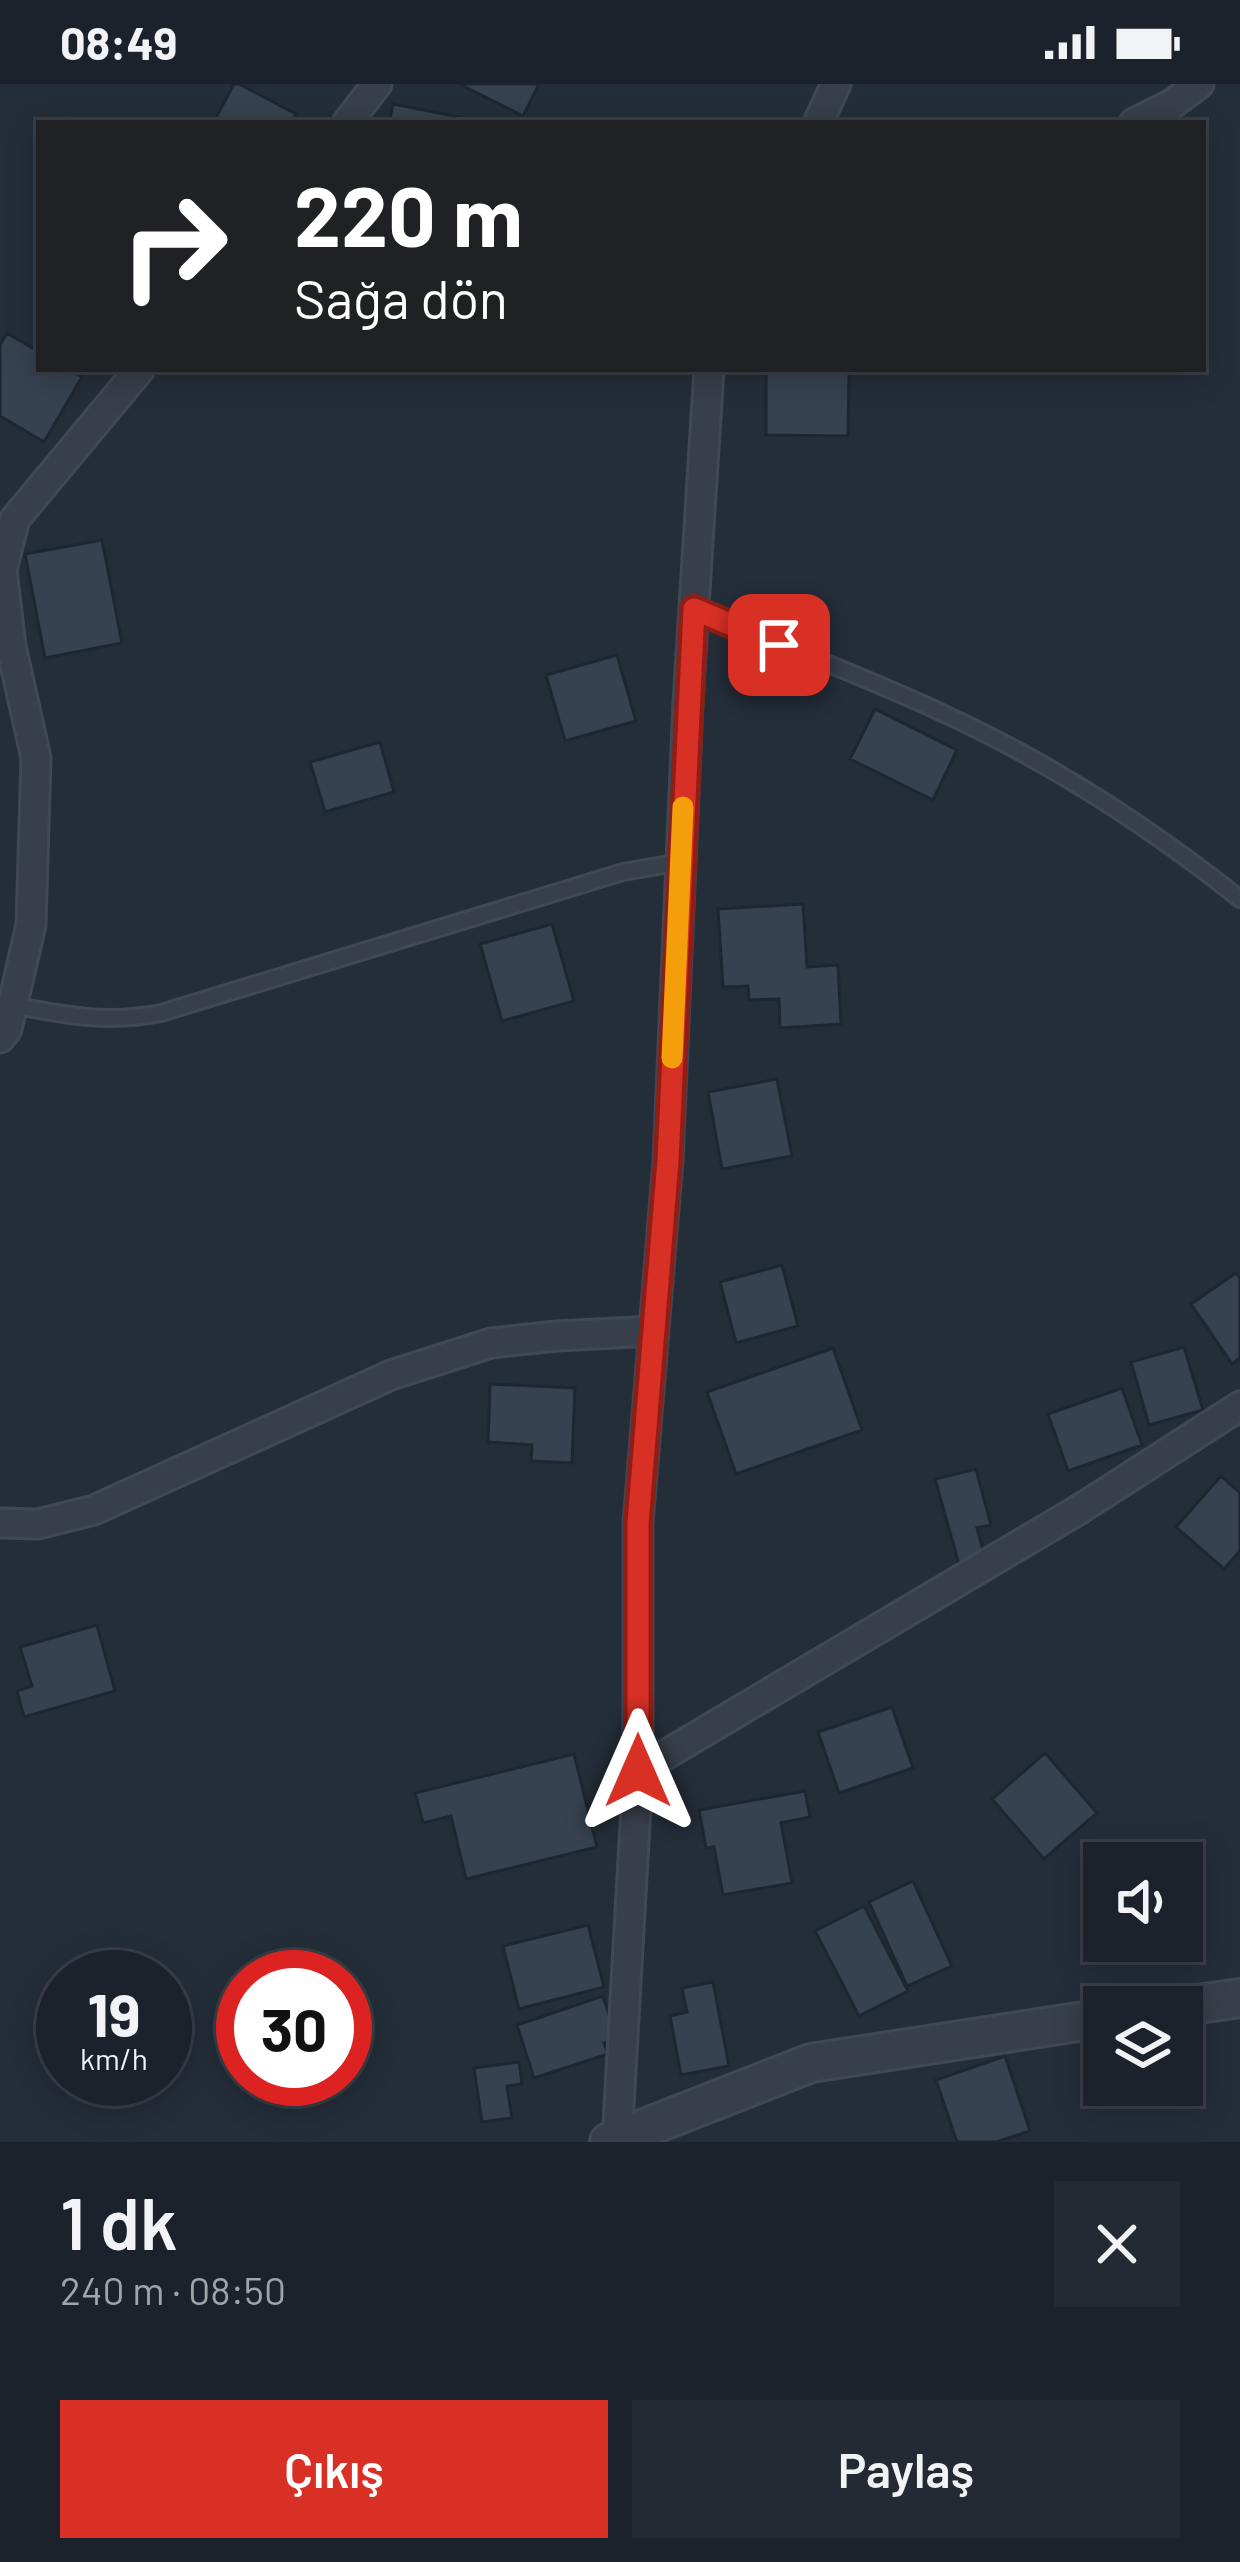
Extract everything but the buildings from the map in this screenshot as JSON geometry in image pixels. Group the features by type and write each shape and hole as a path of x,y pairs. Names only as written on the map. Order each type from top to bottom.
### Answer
{"street":[{"path":"348,120 377,84"},
{"path":"819,120 836,84"},
{"path":"1140,120 1199,84"},
{"path":"0,1038 7,1029 32,925 36,758 11,646 2,570 15,519 138,372"},
{"path":"709,372 668,1161 638,1523 638,1771 614,2141 811,2063 1083,2021"},
{"path":"0,1523 38,1524 94,1510 391,1375 491,1343 654,1331"},
{"path":"638,1771 1080,1509 1240,1406"},
{"path":"1203,2003 1240,1998"}],"lane":[{"path":"694,609 940,711 1012,748 1144,827 1240,899"},
{"path":"12,1005 91,1019 161,1013 622,872 681,862"}],"slow traffic":[{"path":"672,1058 683,807"}],"route":[{"path":"638,1771 638,1523 668,1161 694,609 779,645"}]}
